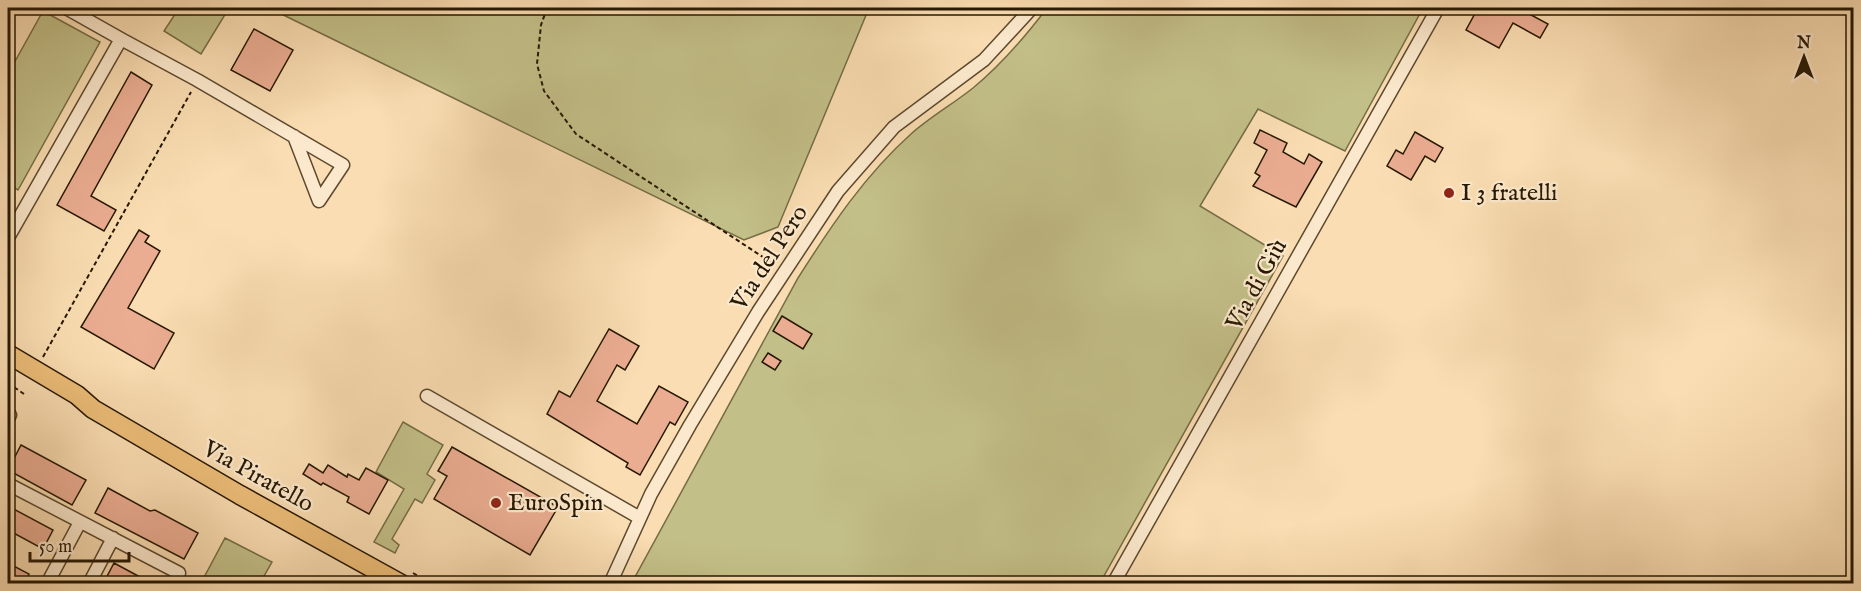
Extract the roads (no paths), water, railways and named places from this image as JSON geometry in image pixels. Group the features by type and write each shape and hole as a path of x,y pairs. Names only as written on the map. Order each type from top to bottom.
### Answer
{"main road":[{"name":"Via Piratello","path":"8,354 77,395 93,409 240,495 401,584"},
{"name":"Via Piratello","path":"8,368 77,406 93,409"}],"street":[{"path":"66,8 197,80 294,136 343,165 320,201 294,136"},
{"name":"Via del Pero","path":"610,584 651,494 690,426 838,191 894,127 984,60 1032,8"},
{"name":"Via di Giù","path":"1113,584 1437,8"},
{"path":"9,236 122,39"},
{"path":"427,396 640,518"},
{"path":"8,484 179,573"},
{"path":"47,584 80,522"},
{"path":"89,584 113,538"}],"place":[{"name":"I 3 fratelli","path":"1449,193"},
{"name":"EuroSpin","path":"496,503"}]}
